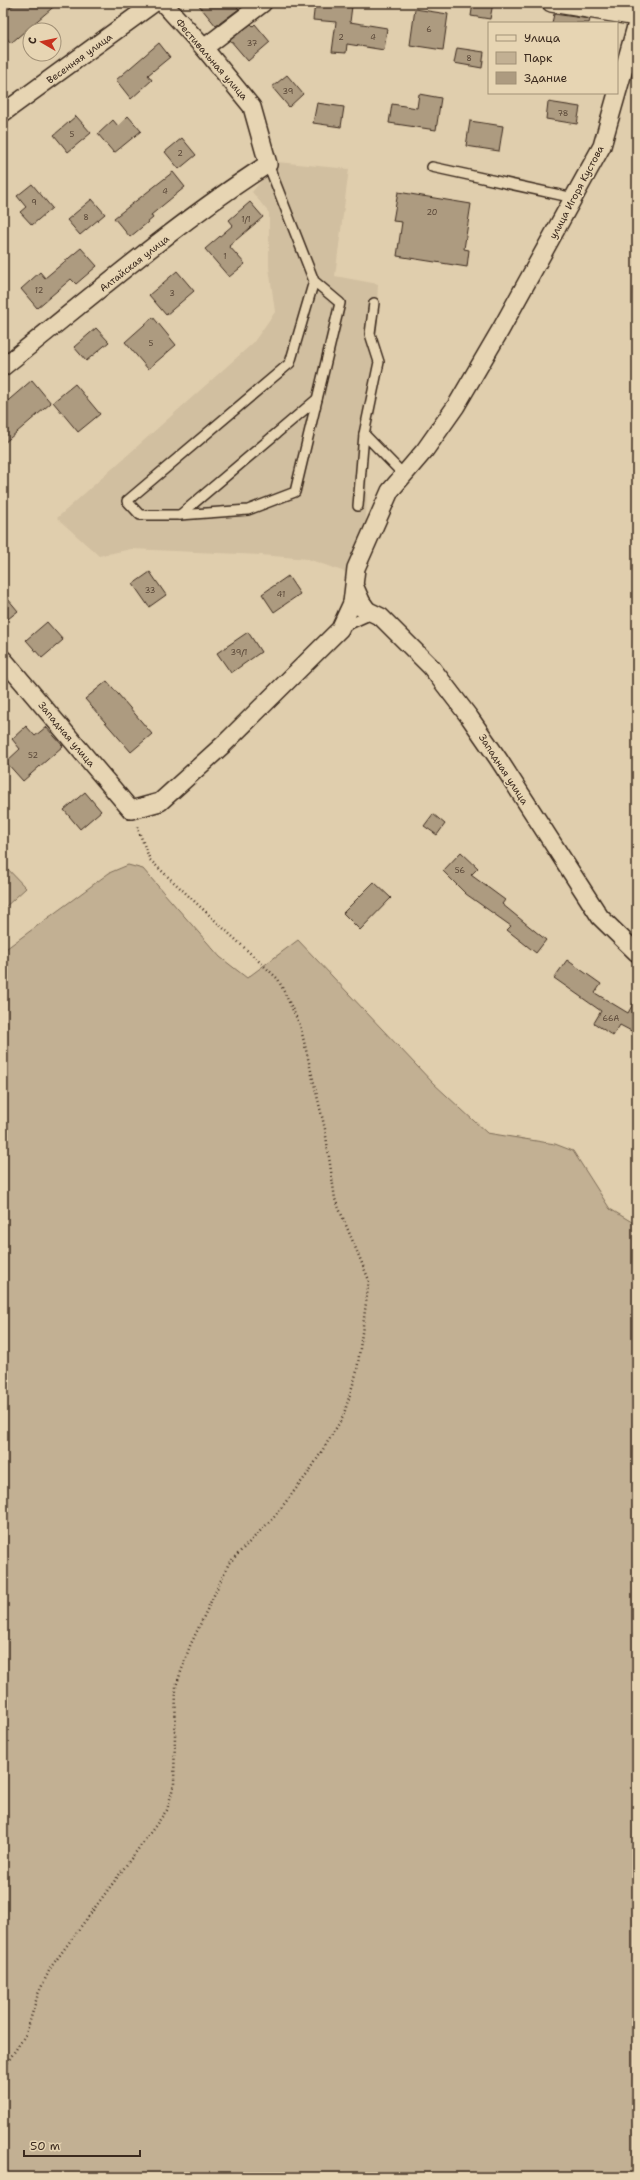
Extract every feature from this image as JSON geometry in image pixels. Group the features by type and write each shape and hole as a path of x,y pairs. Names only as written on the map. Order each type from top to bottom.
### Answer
{"street":[{"name":"Весенняя улица","path":"3,113 154,3"},
{"name":"Фестивальная улица","path":"163,3 204,48 252,107 268,164"},
{"path":"204,48 263,3"},
{"path":"551,3 637,17"},
{"name":"улица Игоря Кустова","path":"618,90 637,23"},
{"name":"улица Игоря Кустова","path":"340,629 352,603 356,568 390,491 425,450 456,406 501,329 602,146 617,94"},
{"name":"Алтайская улица","path":"3,367 147,252 239,183 268,164"},
{"name":"Западная улица","path":"352,603 381,617 431,667 495,754 600,917 637,953"},
{"path":"131,810 160,802 224,744 340,629"},
{"name":"Западная улица","path":"3,659 131,810"}],"lane":[{"path":"268,164 314,281 340,303 295,492 248,510 180,515 140,515 127,501 290,363 314,281"},
{"path":"432,167 574,198"},
{"path":"358,506 364,434 379,362 370,334 374,303"},
{"path":"180,515 317,399"},
{"path":"364,434 404,475"},
{"path":"340,629 374,613 365,600 355,576"}],"path":[{"path":"3,2069 26,2034 38,1994 51,1967 167,1810 174,1784 176,1686 190,1646 229,1564 274,1517 309,1472 343,1417 357,1371 369,1280 335,1199 325,1129 300,1025 278,979 150,860 131,810"}],"shaded area":[{"path":"277,162 349,169 335,276 378,284 375,344 385,360 368,451 366,522 345,572 308,559 261,555 131,549 99,556 57,518 253,343 275,312 269,267 269,213 252,192"}],"green space":[{"path":"3,864 26,888 3,909"},
{"path":"128,865 143,869 220,957 247,978 298,940 433,1083 487,1133 555,1144 573,1151 610,1209 637,1225 637,2177 3,2177 3,951 109,873"}],"building":[{"path":"16,3 58,3 36,22 22,22 22,34 11,43 3,34 3,14"},
{"path":"197,3 233,3 239,9 216,26"},
{"path":"315,3 338,3 352,6 350,22 387,28 384,50 347,44 346,53 332,52 336,22 313,20"},
{"path":"473,3 493,3 490,19 471,16"},
{"path":"415,9 448,14 443,50 410,45"},
{"path":"554,14 590,19 589,22 552,22"},
{"path":"251,24 253,26 255,24 270,42 248,61 230,40"},
{"path":"159,43 170,57 148,75 152,80 131,99 116,80"},
{"path":"457,48 484,52 482,68 454,63"},
{"path":"287,75 303,94 289,107 272,87"},
{"path":"419,94 441,98 436,130 389,123 392,104 417,108"},
{"path":"548,102 580,107 577,124 546,119"},
{"path":"317,103 344,107 341,127 313,123"},
{"path":"76,116 91,133 68,152 54,135"},
{"path":"128,116 141,131 114,153 98,134 113,120 118,126"},
{"path":"470,121 503,126 499,151 466,146"},
{"path":"182,138 196,155 179,169 165,152"},
{"path":"173,172 185,187 151,215 153,218 130,237 114,218"},
{"path":"32,184 52,208 32,225 20,212 26,207 17,196"},
{"path":"398,192 471,204 464,249 469,250 467,267 397,256 402,222 393,221"},
{"path":"92,199 105,214 80,235 67,220"},
{"path":"250,202 263,217 229,246 245,264 229,277 205,249 233,225 229,220"},
{"path":"81,248 97,266 76,284 71,279 37,308 21,289 40,272 45,278"},
{"path":"177,271 194,291 166,315 149,295"},
{"path":"153,317 176,345 148,369 125,342"},
{"path":"96,328 109,342 86,361 74,347"},
{"path":"32,380 51,403 3,444 3,405"},
{"path":"75,384 100,414 78,432 53,402"},
{"path":"150,572 166,595 149,607 133,584"},
{"path":"288,576 300,594 274,612 262,594"},
{"path":"3,593 18,611 3,623"},
{"path":"47,622 63,640 42,658 26,640"},
{"path":"248,632 261,652 231,673 217,653"},
{"path":"107,681 152,734 131,752 85,699"},
{"path":"26,726 35,736 46,727 63,746 23,781 6,762 20,749 12,739"},
{"path":"85,792 101,811 80,829 64,810"},
{"path":"433,814 445,824 437,835 424,826"},
{"path":"461,852 478,868 471,875 505,900 502,904 546,940 536,953 507,930 511,926 466,894 443,871"},
{"path":"374,882 391,898 360,930 343,913"},
{"path":"567,960 601,984 595,993 628,1013 637,997 637,1034 620,1025 613,1036 594,1023 601,1011 554,978"}]}
